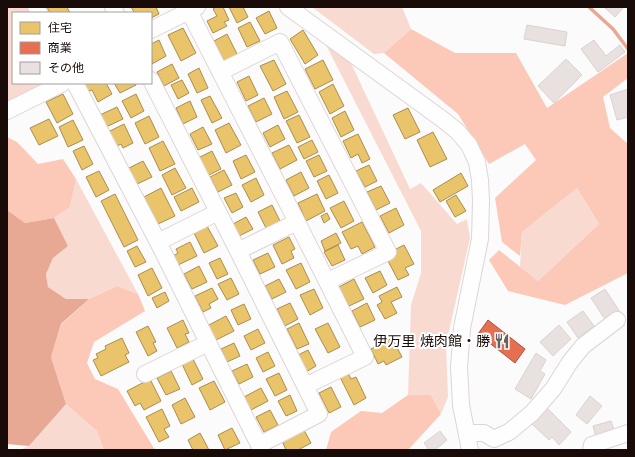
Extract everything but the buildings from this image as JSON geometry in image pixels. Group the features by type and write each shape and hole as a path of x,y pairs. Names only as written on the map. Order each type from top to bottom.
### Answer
{"street":[{"path":"288,7 457,131 469,145 477,162 481,201 480,239 462,328 459,367 461,405 470,450"},
{"path":"152,29 191,8 220,72 366,357 305,386"},
{"path":"220,72 280,42 388,252 328,282"},
{"path":"77,84 208,343 253,447 319,414 152,82"},
{"path":"7,111 61,84"},
{"path":"158,242 218,212"},
{"path":"238,251 298,222"},
{"path":"467,433 484,433 494,439 509,432 532,413 553,389 570,362 583,346 617,320"},
{"path":"145,374 208,343"},
{"path":"591,450 592,445 628,433"}],"shaded area":[{"path":"7,7 31,7 34,12 12,12 12,84 50,84 7,106"},
{"path":"312,7 402,7 411,29 384,53 374,54"},
{"path":"411,29 455,53 516,53 547,108 628,53 628,78 603,97 610,128 628,144 628,273 565,305 508,291 489,260 499,250 538,281 599,224 577,188 522,232 520,256 502,242 495,198 536,160 525,144 489,164 458,114 384,53"},
{"path":"326,45 350,61 410,189 421,183 457,224 467,219 470,238 446,344 448,397 441,414 431,395 408,395 411,305 421,273 421,231"},
{"path":"7,137 17,142 38,164 63,159 76,179 70,207 54,218 25,223 7,210"},
{"path":"76,179 138,294 117,286 89,299 66,299 48,287 46,274 53,258 68,246 54,218 70,207"},
{"path":"577,188 599,224 538,281 520,267 522,232"},
{"path":"7,210 25,223 54,218 68,246 53,258 46,274 48,287 66,299 89,299 61,324 51,357 66,404 29,446 7,444"},
{"path":"117,286 138,294 145,311 94,342 87,363 95,379 118,389 155,450 104,450 97,431 66,404 51,357 61,325 89,299"},
{"path":"408,395 431,395 441,414 408,450 326,450 331,432 361,411 382,413"},
{"path":"66,404 97,431 104,450 20,450 29,446"}],"waterway":[{"path":"589,7 613,29 628,49"}],"place":[{"name":"伊万里 焼肉館・勝","path":"502,341"}]}
